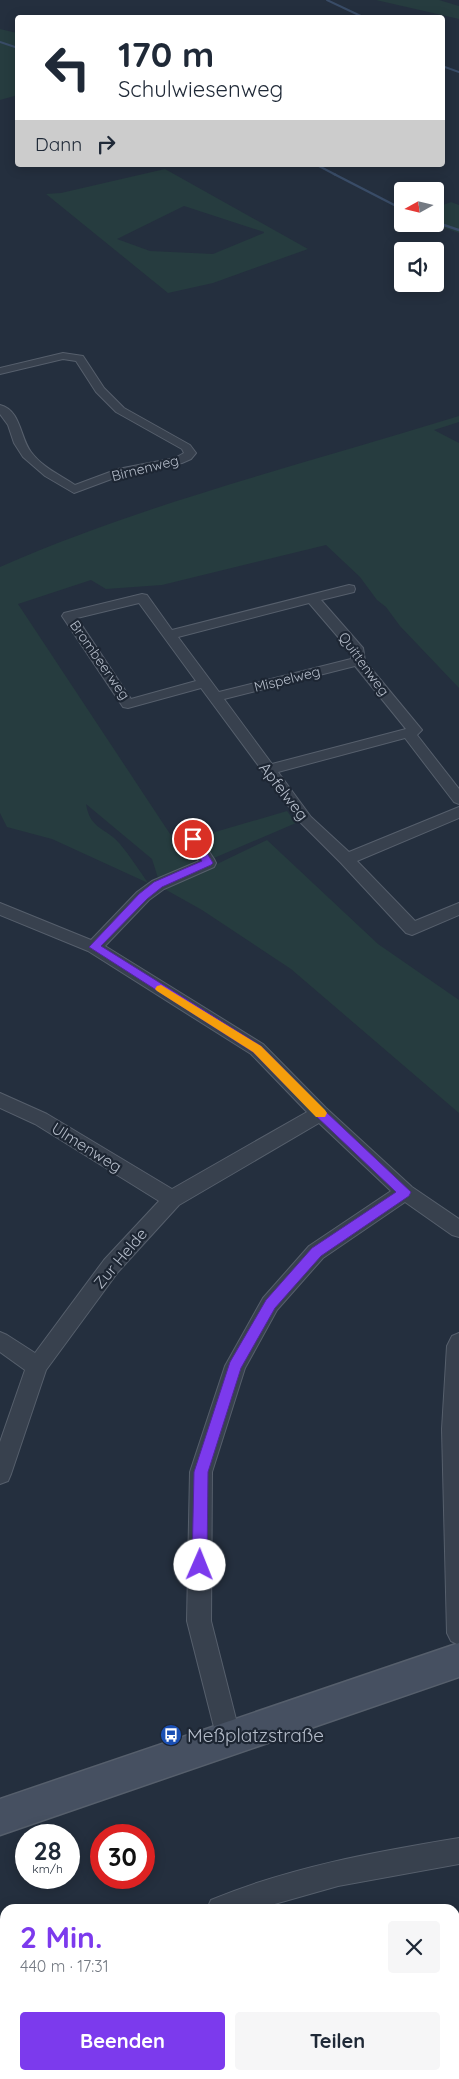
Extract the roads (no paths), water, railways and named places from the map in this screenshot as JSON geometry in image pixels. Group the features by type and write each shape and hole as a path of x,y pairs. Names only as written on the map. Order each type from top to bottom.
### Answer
{"main road":[{"path":"0,1817 459,1660"}],"street":[{"path":"0,356 5,370"},
{"name":"Birnenweg","path":"0,408 15,425 20,442 27,455 43,469 74,489 122,471 178,460 187,457 190,453 186,448 120,410 100,390 79,358 63,356 5,370"},
{"path":"169,635 349,588"},
{"name":"Apfelweg","path":"142,598 306,820 347,859 412,929 459,909"},
{"name":"Brombeerweg","path":"142,598 69,616 128,704 204,683"},
{"name":"Quittenweg","path":"312,598 358,651 358,661 415,730 408,733 459,800"},
{"name":"Mispelweg","path":"215,697 358,661"},
{"path":"268,770 408,733"},
{"path":"347,859 459,812"},
{"path":"94,947 143,896 158,885 208,863 193,839"},
{"path":"0,909 94,947 257,1049 320,1113 405,1192 459,1229"},
{"name":"Ulmenweg","path":"0,1100 41,1119 172,1199"},
{"name":"Zur Helde","path":"0,1474 37,1366 111,1266 172,1199 320,1113"},
{"path":"229,1739 199,1621 201,1472 232,1375 235,1366 270,1304 316,1252 405,1192"},
{"path":"0,1341 37,1366"},
{"path":"459,1342 457,1346 453,1429 459,1633"},
{"path":"232,1904 250,1896 299,1882 388,1863 459,1851"}],"waterway":[{"path":"327,0 359,15"},
{"path":"0,42 15,47"},
{"path":"445,67 459,72"},
{"path":"321,167 336,175"},
{"path":"334,174 394,205"},
{"path":"444,225 459,230"}],"place":[{"name":"Meßplatzstraße","path":"171,1735"}]}
